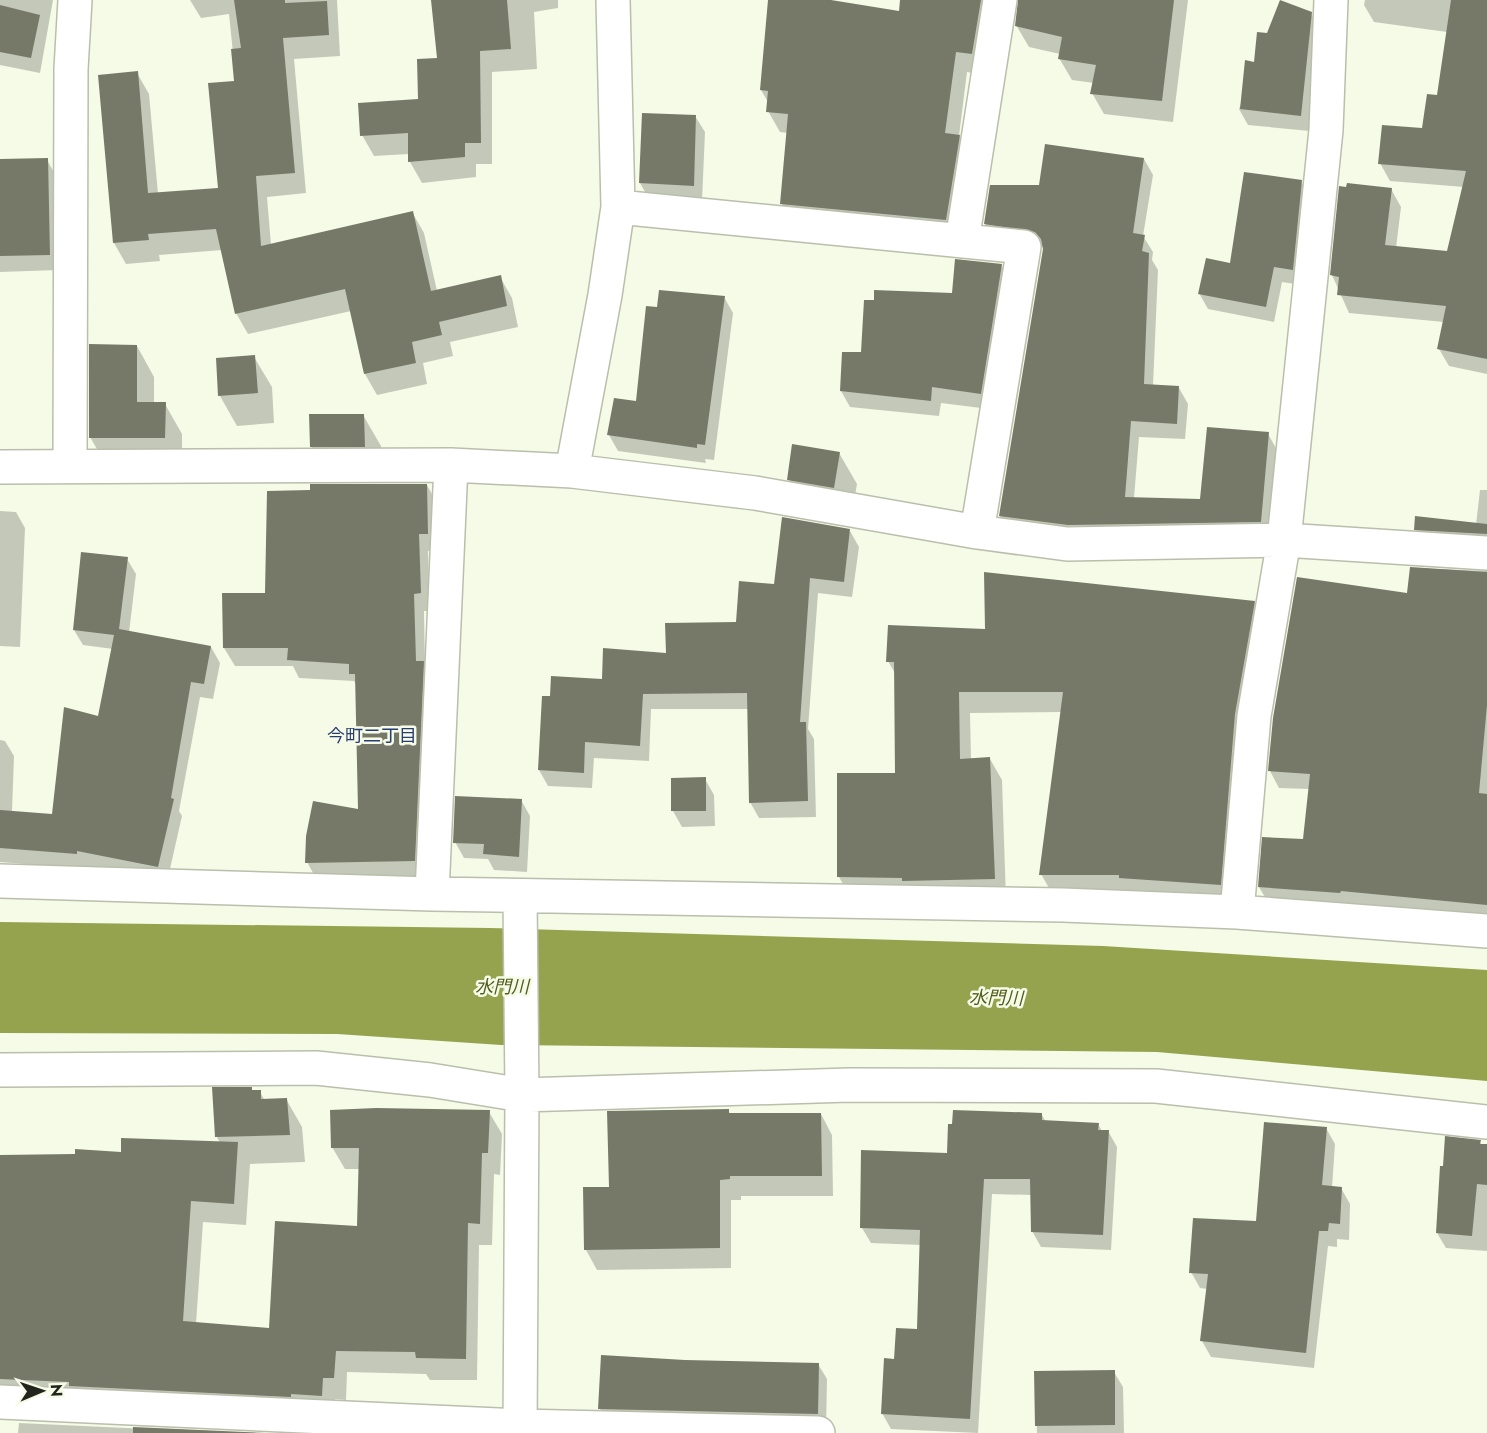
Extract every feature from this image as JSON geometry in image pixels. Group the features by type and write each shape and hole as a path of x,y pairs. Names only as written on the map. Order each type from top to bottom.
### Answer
{"street":[{"path":"70,466 71,69 75,0"},
{"path":"572,471 605,295 618,207 613,0"},
{"path":"962,241 1000,0"},
{"path":"1237,912 1254,716 1284,540 1326,130 1332,0"},
{"path":"618,207 1024,247 977,532"},
{"path":"432,894 451,465"},
{"path":"0,467 451,465 572,471 755,493 977,532 1067,544 1284,540 1487,553"},
{"path":"0,881 432,894 521,909 1063,905 1237,912 1487,931"},
{"path":"520,1429 521,909"},
{"path":"0,1070 316,1068 430,1080 522,1095 849,1085 1156,1086 1487,1122"},
{"path":"0,1402 520,1429 818,1433"}],"water":[{"name":"水門川","path":"0,922 490,928 1103,946 1487,970 1487,1081 1157,1052 501,1045 337,1034 0,1033"}],"building":[{"path":"234,0 285,0 285,3 327,1 329,35 283,38 295,173 256,176 261,246 413,211 431,291 501,275 507,306 439,322 442,335 412,342 416,363 364,374 345,289 235,314 216,229 148,234 149,240 113,243 98,75 138,71 148,193 218,188 208,83 234,81 231,49 241,48"},
{"path":"431,0 507,0 511,49 480,51 481,143 465,143 465,157 408,162 408,133 360,136 358,103 418,99 417,59 437,58"},
{"path":"768,0 831,0 899,11 900,0 981,0 972,54 956,52 945,133 960,135 946,220 780,204 788,114 766,112 768,91 760,90"},
{"path":"1018,0 1174,0 1162,101 1090,94 1096,65 1058,59 1062,37 1015,26"},
{"path":"1280,0 1312,12 1301,116 1240,109 1245,60 1254,62 1257,32 1267,33"},
{"path":"1451,0 1487,0 1487,359 1437,349 1446,306 1337,295 1339,277 1330,275 1339,186 1346,187 1347,183 1392,188 1385,245 1447,251 1466,171 1378,164 1382,125 1422,128 1427,94 1437,95"},
{"path":"0,5 40,15 31,58 0,52"},
{"path":"642,113 696,115 694,186 639,183"},
{"path":"1045,144 1144,158 1133,233 1145,235 1142,251 1149,253 1144,384 1179,386 1177,424 1131,421 1125,497 1200,499 1207,427 1269,432 1261,522 1068,525 999,516 1043,249 1041,239 1035,232 984,224 990,185 1039,185"},
{"path":"48,158 50,255 0,256 0,159"},
{"path":"1244,172 1302,180 1293,270 1274,267 1266,307 1198,294 1206,258 1230,263"},
{"path":"955,259 1002,264 981,394 932,387 931,401 840,391 842,352 861,352 864,300 874,300 874,290 952,293"},
{"path":"659,290 725,296 705,445 697,444 697,448 607,435 614,398 636,401 646,306 657,307"},
{"path":"89,344 137,345 137,402 166,402 165,438 89,438"},
{"path":"255,355 258,393 218,396 216,358"},
{"path":"309,414 364,414 365,447 310,447"},
{"path":"792,444 840,452 834,488 787,480"},
{"path":"310,484 427,484 428,534 419,534 421,593 414,594 416,661 424,661 415,861 305,863 306,836 313,801 358,809 355,674 349,674 349,664 287,660 288,648 223,648 222,593 265,593 267,491 310,490"},
{"path":"1415,516 1487,524 1487,534 1414,530"},
{"path":"782,517 850,529 844,582 810,578 800,722 806,722 808,801 749,803 747,693 643,694 640,746 585,742 584,773 538,770 542,696 550,696 551,676 602,679 603,648 666,653 665,623 736,622 739,581 774,584"},
{"path":"81,552 128,557 119,629 211,646 204,684 191,682 171,798 174,799 158,867 77,851 77,854 0,848 0,810 52,814 64,707 98,716 114,635 73,630"},
{"path":"1410,567 1487,572 1487,705 1479,793 1487,794 1487,905 1341,891 1340,893 1258,887 1262,837 1303,839 1310,774 1268,771 1273,718 1297,577 1407,593"},
{"path":"984,572 1255,601 1235,714 1221,885 1119,878 1119,875 1039,875 1063,692 959,692 960,759 990,757 995,879 902,881 902,878 837,877 837,773 895,773 894,662 886,662 888,625 985,629"},
{"path":"706,777 706,811 671,811 671,778"},
{"path":"455,796 522,799 519,857 483,854 484,844 453,843"},
{"path":"212,1087 252,1087 252,1090 261,1090 261,1099 287,1098 290,1135 215,1137"},
{"path":"376,1108 490,1110 488,1153 482,1153 480,1224 468,1223 466,1359 416,1358 415,1352 336,1351 334,1378 323,1378 322,1396 291,1394 291,1397 69,1386 69,1382 0,1379 0,1155 75,1154 75,1149 121,1152 121,1138 238,1142 234,1204 191,1201 183,1321 269,1328 275,1221 357,1226 359,1148 331,1148 330,1110"},
{"path":"729,1109 729,1113 821,1113 822,1176 730,1176 730,1179 720,1180 720,1248 584,1250 583,1187 609,1187 607,1111"},
{"path":"953,1110 1042,1113 1042,1120 1099,1123 1098,1130 1109,1130 1103,1235 1031,1232 1030,1179 984,1179 970,1419 881,1414 884,1358 894,1359 896,1328 917,1329 920,1230 860,1228 861,1150 947,1153 948,1124 952,1124"},
{"path":"1264,1122 1327,1127 1322,1185 1342,1187 1340,1224 1329,1223 1328,1231 1319,1231 1306,1353 1200,1341 1208,1274 1189,1273 1193,1218 1256,1221"},
{"path":"1445,1136 1481,1140 1480,1144 1487,1144 1487,1185 1477,1184 1472,1236 1436,1233 1440,1166 1443,1166"},
{"path":"601,1355 685,1360 819,1363 818,1414 598,1409"},
{"path":"1115,1370 1115,1425 1035,1426 1034,1371"},
{"path":"133,1427 265,1433 133,1433"}],"district":[{"name":"今町二丁目","path":"372,736"}]}
